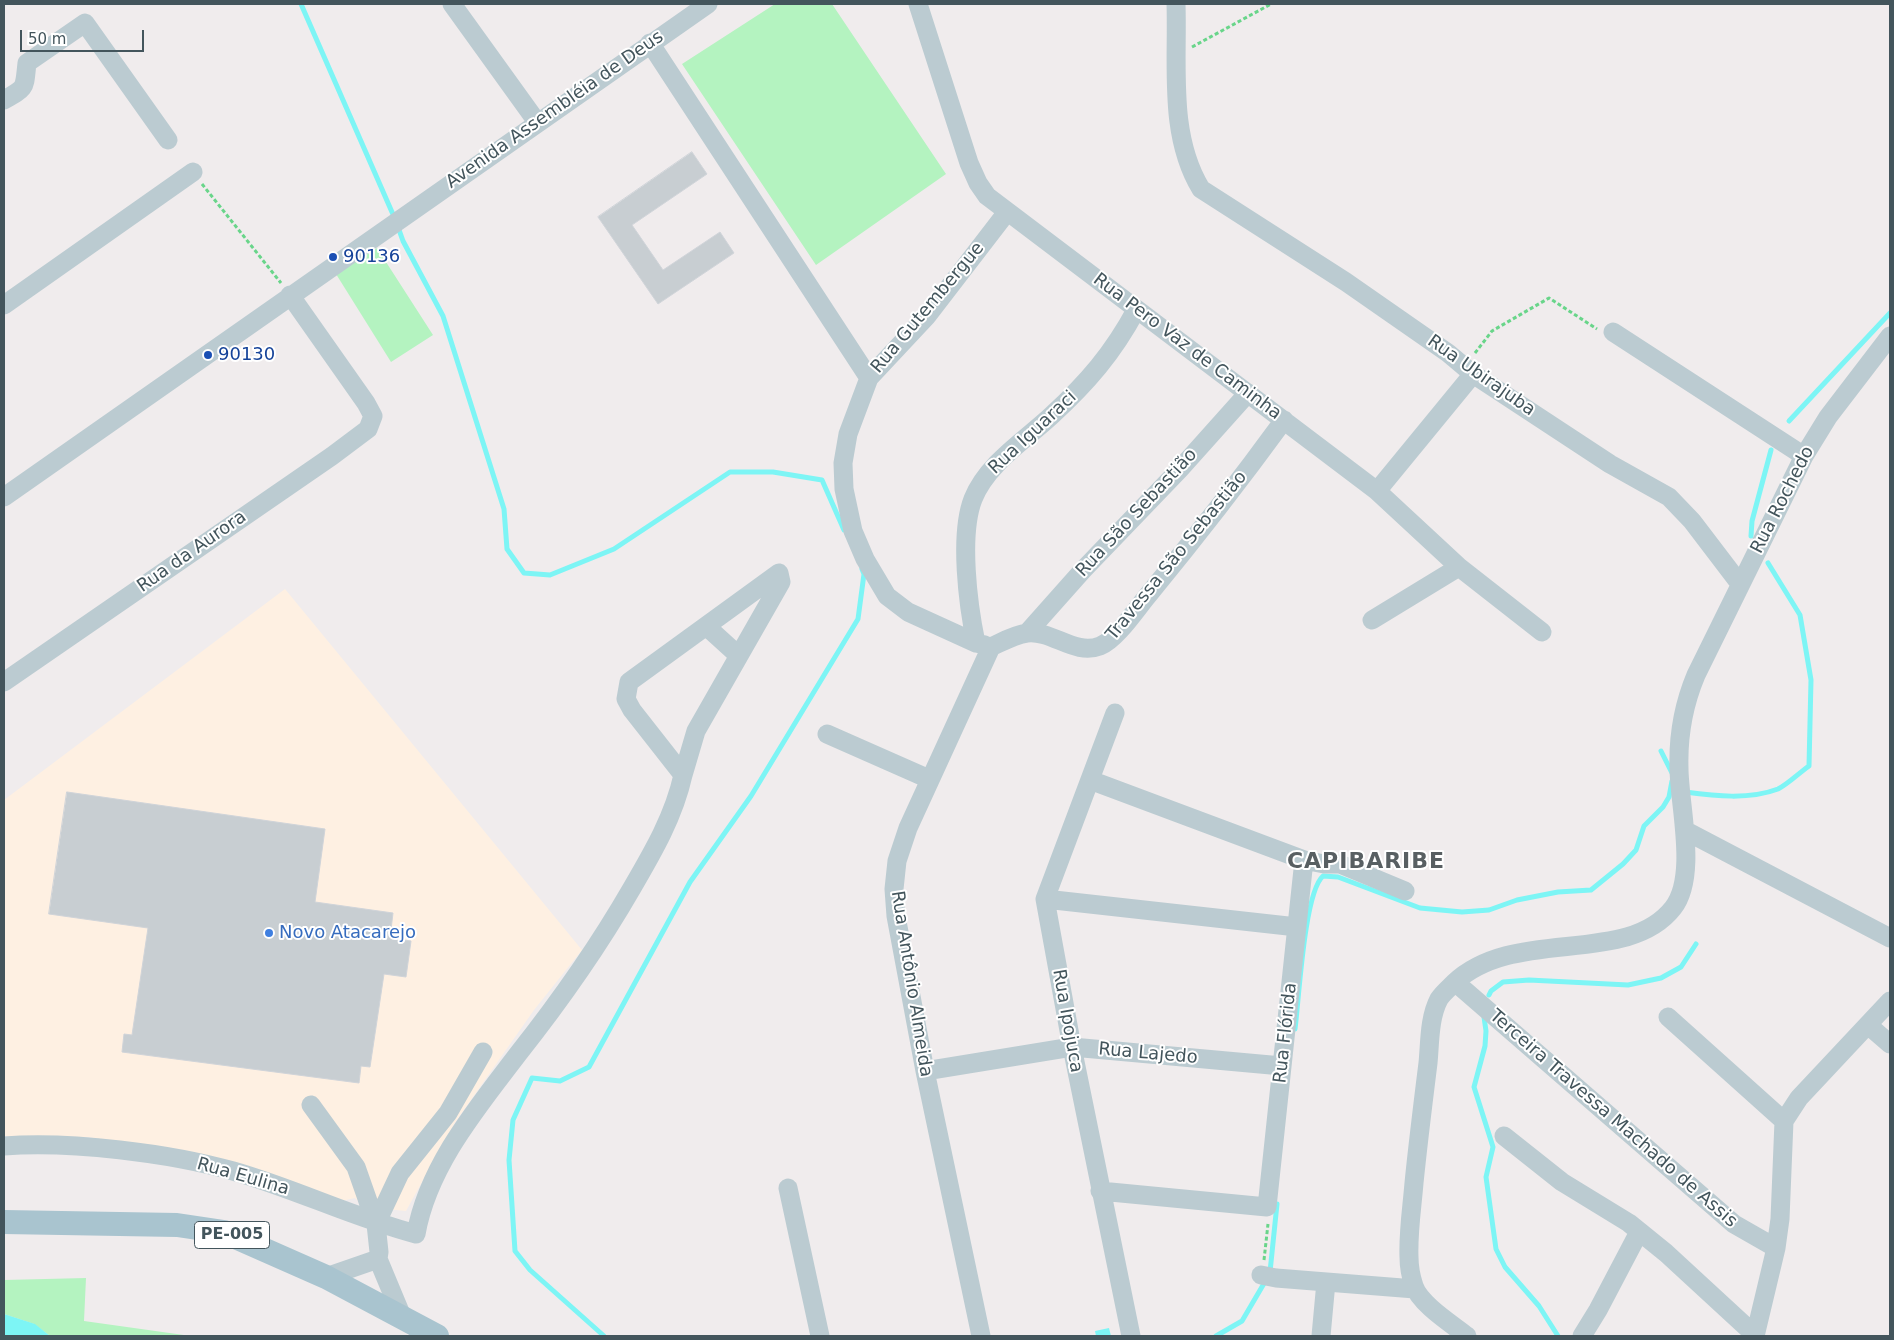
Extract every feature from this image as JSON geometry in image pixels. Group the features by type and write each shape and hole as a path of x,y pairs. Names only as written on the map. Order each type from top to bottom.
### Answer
{"main road":[{"name":"PE-005","path":"4,1222 199,1227 246,1241 326,1277 437,1336"}],"street":[{"path":"452,4 537,122"},
{"name":"Avenida Assembléia de Deus","path":"290,296 708,4"},
{"name":"Rua Pero Vaz de Caminha","path":"918,4 975,178 987,196 1377,491 1460,567 1542,632"},
{"path":"1176,4 1178,55"},
{"path":"4,100 22,90 26,82 27,63 85,23 168,140"},
{"path":"650,43 869,378"},
{"name":"Rua Ubirajuba","path":"1178,55 1177,88 1182,144 1187,165 1201,189 1346,282 1448,353 1468,370 1610,464 1669,497 1692,521 1740,584"},
{"path":"4,305 192,172"},
{"name":"Rua Gutembergue","path":"984,645 922,620 896,604 887,596 864,559 847,509 843,476 848,434 869,378 926,316 1007,212"},
{"path":"4,497 290,296"},
{"name":"Rua da Aurora","path":"4,682 362,435 370,426 373,416 366,403 290,296"},
{"name":"Rua Iguaraci","path":"984,645 967,593 968,521 976,492 994,466 1085,383 1107,358 1136,310"},
{"path":"1614,332 1804,456"},
{"name":"Rua Rochedo","path":"1415,1289 1409,1260 1409,1237 1433,1021 1439,999 1455,982 1482,964 1506,954 1537,948 1614,941 1650,927 1674,907 1684,881 1686,832 1680,780 1680,724 1696,675 1804,456 1828,418 1890,336"},
{"path":"1377,491 1468,370"},
{"name":"Rua São Sebastião","path":"1028,633 1083,570 1180,469 1248,393"},
{"name":"Travessa São Sebastião","path":"1028,633 1040,634 1083,648 1095,648 1106,643 1129,619 1203,529 1284,420"},
{"path":"1372,620 1460,567"},
{"path":"779,573 781,582 696,731 683,775 632,710 626,699 627,688 630,682 779,573"},
{"path":"706,626 739,656"},
{"path":"984,645 1028,633"},
{"name":"Rua Antônio Almeida","path":"981,1336 925,1071 896,916 894,888 897,861 905,836 984,645"},
{"path":"1114,713 1045,899 1297,927"},
{"path":"827,734 929,779"},
{"name":"Rua Eulina","path":"4,1146 79,1147 161,1157 232,1171 324,1202 376,1224 416,1234 420,1214 429,1190 448,1152 489,1092 600,944 660,841 678,797 683,775"},
{"path":"1090,780 1304,860 1324,864 1340,864 1404,891"},
{"path":"1686,832 1890,938"},
{"name":"Rua Flórida","path":"1267,1207 1304,860"},
{"name":"Rua Ipojuca","path":"1045,899 1100,1191 1131,1336"},
{"name":"Terceira Travessa Machado de Assis","path":"1455,982 1734,1224 1776,1248"},
{"path":"1504,1136 1562,1182 1639,1232 1755,1336 1776,1248 1780,1219 1784,1121 1799,1098 1890,1001"},
{"path":"1668,1017 1784,1121"},
{"path":"1868,1025 1890,1044"},
{"name":"Rua Lajedo","path":"925,1071 1072,1047 1282,1066"},
{"path":"376,1224 400,1173 448,1113 483,1052"},
{"path":"311,1105 356,1167 376,1224 380,1252 378,1259 403,1319"},
{"path":"788,1188 820,1336"},
{"path":"1100,1191 1267,1207"},
{"path":"1582,1336 1598,1310 1639,1232"},
{"path":"326,1277 378,1259"},
{"path":"1268,1277 1415,1289 1428,1305 1467,1336"},
{"path":"1321,1336 1326,1282"}],"path":[{"path":"1178,55 1270,4"},
{"path":"192,172 290,296"},
{"path":"1468,370 1492,331 1549,298 1596,328 1614,332"},
{"path":"1267,1207 1268,1277"}],"shaded area":[{"path":"285,589 582,950 534,1010 454,1124 406,1211 364,1207 355,1198 337,1202 151,1149 88,1137 4,1136 4,800"}],"green space":[{"path":"775,4 832,4 946,174 816,265 682,64"},
{"path":"377,248 433,335 391,362 336,274"},
{"path":"86,1278 84,1321 191,1336 50,1336 34,1324 4,1314 4,1280"}],"water":[{"path":"4,1314 35,1324 50,1336 4,1336"},
{"path":"1109,1328 1111,1336 1096,1336 1095,1331"}],"building":[{"path":"692,152 707,174 632,225 663,270 720,232 734,253 658,304 598,217"},
{"name":"Novo Atacarejo","path":"67,792 325,829 315,902 393,913 390,938 411,941 406,977 384,974 370,1067 361,1066 359,1083 122,1052 124,1034 132,1035 148,928 49,914"}],"waterway":[{"path":"301,4 395,219"},
{"path":"398,227 403,241 443,316 504,509 507,549 524,573 550,575 614,549 730,472 773,472 822,480 844,530"},
{"path":"1789,421 1890,313"},
{"path":"1751,536 1752,521 1771,450"},
{"path":"1685,792 1708,795 1755,795 1782,787 1809,766 1811,680 1800,615 1768,563"},
{"path":"604,1336 530,1270 515,1251 509,1160 513,1120 532,1078 560,1081 589,1067 690,882 751,796 858,619 864,574 862,569"},
{"path":"1661,751 1672,773"},
{"path":"1295,1029 1307,924 1311,903 1323,876 1338,877 1420,908 1462,912 1489,910 1517,900 1558,892 1591,890 1623,864 1636,850 1644,826 1663,807 1669,797 1672,781"},
{"path":"1489,995 1491,991 1503,982 1529,980 1628,985 1661,978 1681,967 1696,944"},
{"path":"1484,1017 1486,1031 1485,1046 1474,1087 1493,1147 1486,1177 1496,1249 1505,1267 1539,1306 1558,1336"},
{"path":"1270,1272 1277,1204"},
{"path":"1216,1336 1242,1321 1266,1280"}],"place":[{"name":"90136","path":"333,257"},
{"name":"90130","path":"208,355"},
{"name":"Novo Atacarejo","path":"269,933"}],"district":[{"name":"CAPIBARIBE","path":"1366,862"}]}
